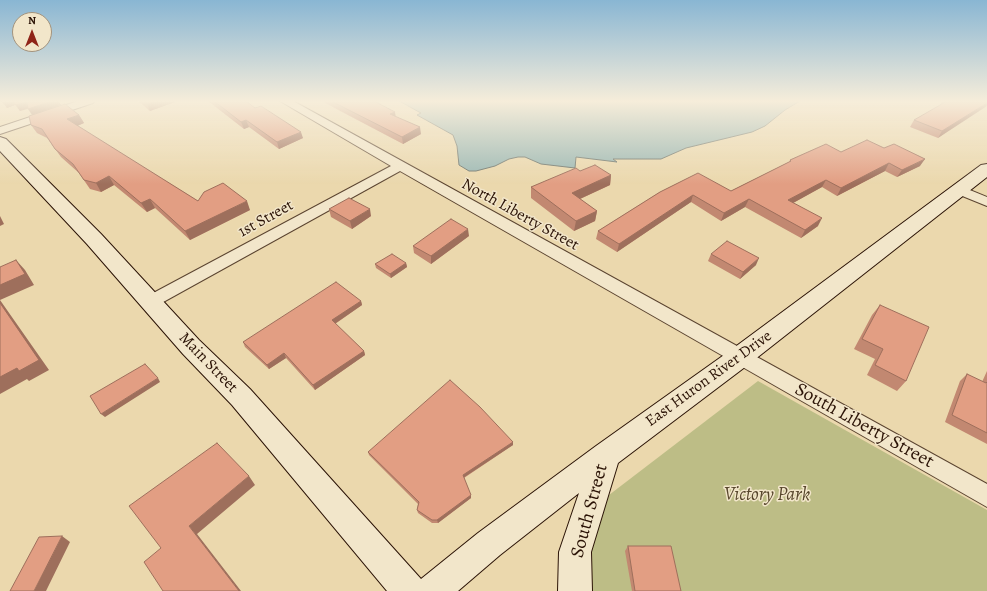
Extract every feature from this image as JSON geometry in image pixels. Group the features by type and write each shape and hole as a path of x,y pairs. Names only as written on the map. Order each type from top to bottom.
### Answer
{"main road":[{"name":"Main Street","path":"0,142 94,239 150,302 270,429 409,591"},
{"name":"East Huron River Drive","path":"432,591 489,544 606,455 740,357 987,169"},
{"name":"South Street","path":"575,591 575,552 606,455"}],"street":[{"name":"North Liberty Street","path":"333,129 740,357"},
{"name":"1st Street","path":"150,302 399,167"},
{"path":"960,190 987,202"},
{"name":"South Liberty Street","path":"740,357 987,496"}],"green space":[{"name":"Victory Park","path":"758,381 987,510 987,591 592,591 590,553 609,495"}],"water":[{"path":"441,129 759,129 752,132 686,148 661,159 613,159 617,162 576,157 575,168 541,164 525,157 518,157 509,159 495,166 476,171 469,171 459,165 457,146 453,135"}],"building":[{"path":"41,129 82,129 198,201 204,192 223,183 247,201 185,231 150,199 141,203 109,176 96,183 84,180 73,164 55,149"},
{"path":"258,129 296,129 301,132 277,142"},
{"path":"385,129 417,129 402,137"},
{"path":"936,129 946,129 942,131"},
{"path":"867,140 884,148 894,144 925,159 902,170 889,163 841,188 826,180 788,200 822,218 805,230 749,199 724,213 693,195 619,244 598,231 660,192 698,173 731,191 791,161 790,160 826,144 841,152"},
{"path":"595,165 611,175 572,193 597,211 576,221 531,187 576,168 580,171"},
{"path":"349,198 370,209 350,221 329,209"},
{"path":"451,219 468,229 431,256 413,246"},
{"path":"727,241 759,258 743,272 711,254"},
{"path":"392,254 406,263 390,274 375,264"},
{"path":"16,260 25,274 0,285 0,267"},
{"path":"336,282 361,301 332,320 364,351 313,385 284,353 267,365 243,342"},
{"path":"0,303 39,360 19,371 17,368 0,377"},
{"path":"880,305 929,327 906,381 875,365 883,349 862,339"},
{"path":"145,364 158,378 101,414 90,396"},
{"path":"967,374 986,383 987,382 987,433 952,415"},
{"path":"450,380 480,407 513,442 463,475 471,495 437,520 432,520 417,510 419,502 368,452"},
{"path":"217,443 249,476 189,526 239,591 163,591 144,562 161,548 129,506"},
{"path":"62,536 34,591 10,591 39,537"},
{"path":"628,546 671,546 681,591 635,591"}]}
